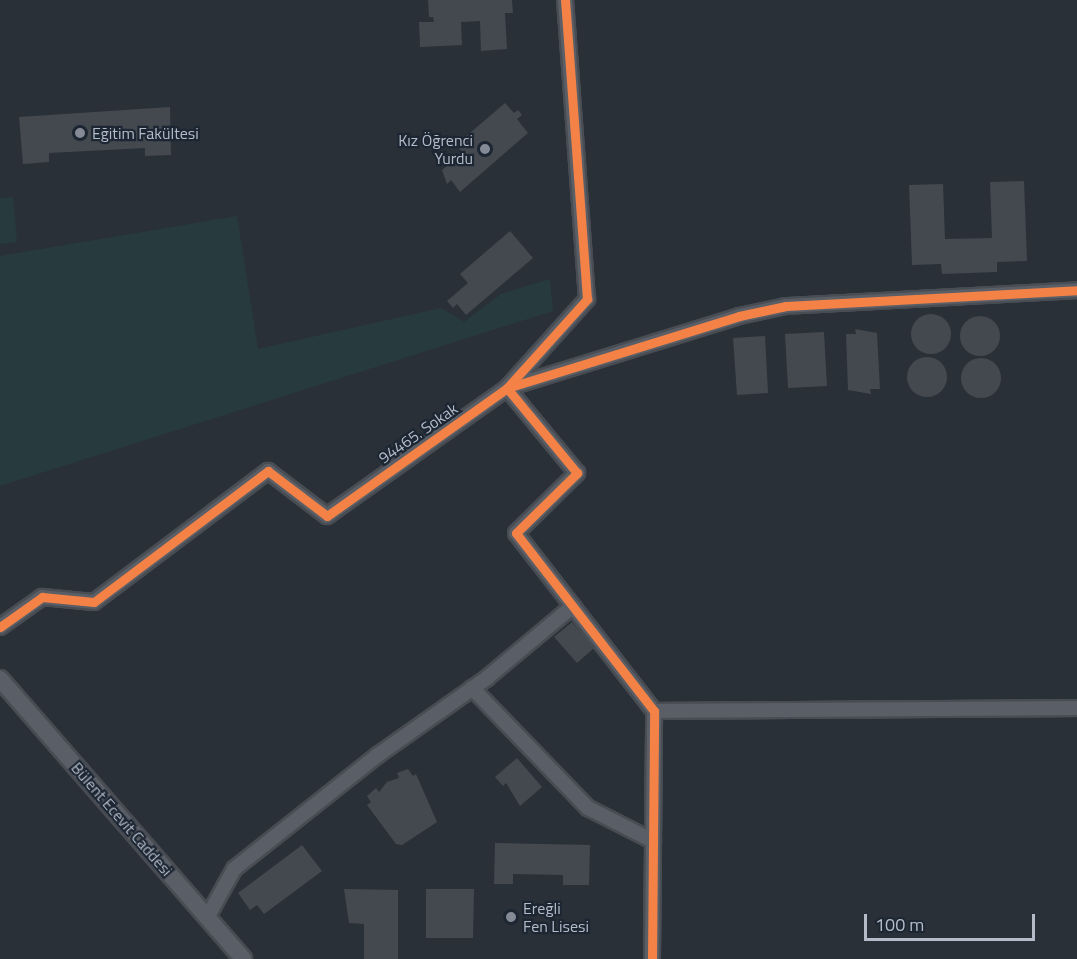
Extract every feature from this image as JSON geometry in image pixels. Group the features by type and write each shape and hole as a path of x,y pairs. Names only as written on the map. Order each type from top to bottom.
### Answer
{"street":[{"name":"94465. Sokak","path":"0,627 42,597 94,602 268,471 327,516 507,388 587,299 565,0"},
{"path":"652,959 654,711 516,533 577,473 507,388 740,316 786,306 1077,290"},
{"path":"208,916 234,869 378,755 472,688 573,606"},
{"name":"Bülent Ecevit Caddesi","path":"0,679 243,959"},
{"path":"472,688 588,808 652,841"},
{"path":"654,711 1077,708"}],"green space":[{"path":"13,197 17,242 0,244 0,198"},
{"path":"237,216 258,349 441,308 464,322 501,294 550,279 553,311 0,486 0,256"}],"building":[{"path":"428,0 512,0 513,13 505,13 507,49 481,51 480,21 461,22 462,45 420,47 419,22 434,22 433,17 429,17"},
{"name":"Kız Öğrenci Yurdu","path":"505,103 514,113 518,110 522,115 517,119 528,133 460,192 451,180 447,184 442,170 463,153 456,145"},
{"name":"Eğitim Fakültesi","path":"170,107 171,155 145,156 145,148 49,153 49,162 23,164 19,117"},
{"path":"1024,181 1027,261 997,262 997,272 942,274 941,264 912,265 909,185 943,184 945,239 992,238 990,182"},
{"path":"510,231 533,258 466,315 457,304 453,308 447,301 468,283 460,274"},
{"path":"931,314 945,320 951,334 945,348 931,354 917,348 911,334 917,320"},
{"path":"980,316 994,322 1000,336 994,350 980,356 966,350 960,336 966,322"},
{"path":"855,329 877,333 880,389 870,389 871,394 848,390 846,334 856,334"},
{"path":"824,332 827,386 788,388 785,334"},
{"path":"765,336 768,393 737,395 733,338"},
{"path":"927,357 941,363 947,377 941,391 927,397 913,391 907,377 913,363"},
{"path":"981,358 995,364 1001,378 995,392 981,398 967,392 961,378 967,364"},
{"path":"572,622 594,648 577,663 554,637"},
{"path":"517,758 542,787 520,806 506,783 503,786 495,777"},
{"path":"408,769 413,776 416,774 437,822 402,845 396,844 367,805 371,802 367,796 376,788 379,792 387,782 399,778 397,773"},
{"path":"495,843 590,845 589,885 563,885 563,875 513,874 513,884 494,884"},
{"path":"302,845 322,871 264,914 257,905 250,910 238,893"},
{"path":"344,889 398,890 398,959 364,959 364,924 349,923"},
{"path":"426,889 474,889 473,938 426,938"}],"cycle path":[{"path":"0,627 42,597 94,602 268,471 327,516 507,388 587,299 565,0"},
{"path":"652,959 654,711 516,533 577,473 507,388 739,316 786,306 1077,290"}],"place":[{"name":"Eğitim Fakültesi","path":"80,133"},
{"name":"Kız Öğrenci Yurdu","path":"485,149"},
{"name":"Ereğli Fen Lisesi","path":"511,917"}]}
